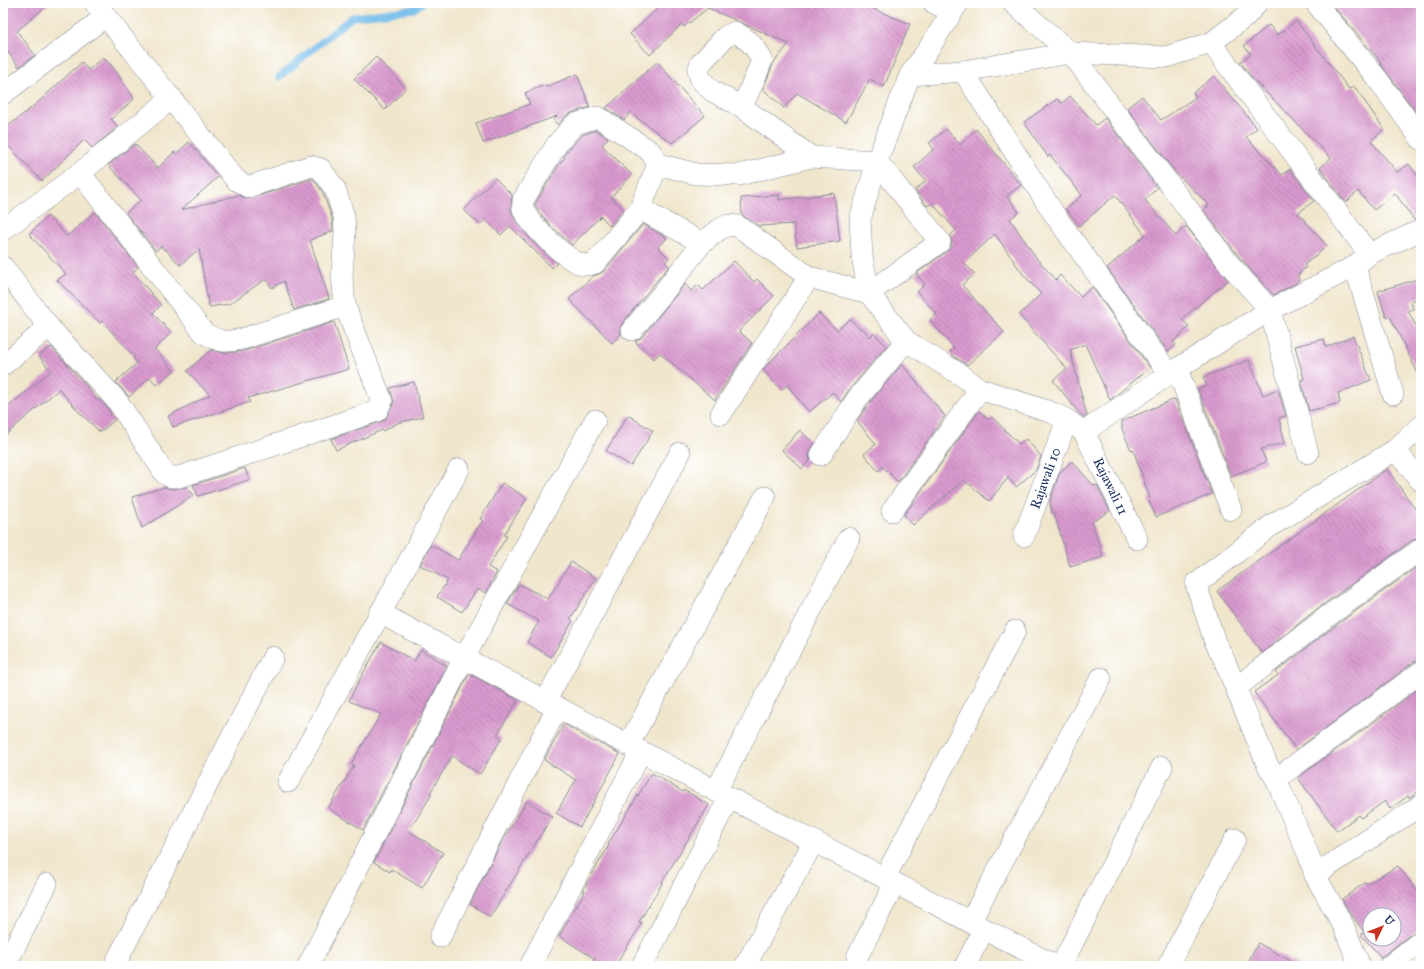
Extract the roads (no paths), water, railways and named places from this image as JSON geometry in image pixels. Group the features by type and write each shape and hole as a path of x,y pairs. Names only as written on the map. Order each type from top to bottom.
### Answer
{"street":[{"path":"1013,3 1070,53 1230,265 1270,310 1308,454"},
{"path":"910,75 964,71 1070,53 1166,57 1211,43 1245,17 1257,3"},
{"path":"1316,3 1376,77 1421,139"},
{"path":"948,6 927,51 910,75 877,161 860,220 862,256 870,293 906,341 961,375 980,390 1053,413 1067,420 1084,432 1173,372 1270,310 1421,230"},
{"path":"3,94 100,10 172,98 236,180 248,187 311,166 321,169 335,189 344,216 345,233 342,275 345,306 382,401 377,411 179,476 171,477 165,474 118,402 48,327 3,267"},
{"path":"1211,43 1362,260 1393,394"},
{"path":"964,71 1054,214 1173,372 1231,510"},
{"path":"3,230 80,173 172,98"},
{"path":"742,107 811,157"},
{"path":"658,164 640,209 595,263 585,265 568,257 544,235 529,219 522,208 523,200 557,144 574,124 598,117 650,151 658,164 696,174 739,175 811,157 877,161 940,242 870,293"},
{"path":"80,173 204,334 218,341 227,342 242,339 345,306"},
{"path":"640,209 702,243"},
{"path":"632,330 702,243 720,229 728,225 738,226 809,277 870,293"},
{"path":"721,414 809,277"},
{"path":"3,365 48,327"},
{"path":"821,455 857,399 906,341"},
{"path":"892,511 980,390"},
{"path":"308,966 464,658 595,420"},
{"name":"Rajawali 10","path":"1024,536 1067,420"},
{"path":"1360,966 1344,928 1315,874 1309,856 1276,779 1267,764 1223,657 1215,642 1196,584 1272,526 1395,450 1421,426"},
{"name":"Rajawali 11","path":"1084,432 1137,539"},
{"path":"1395,450 1421,481"},
{"path":"440,936 551,705 680,453"},
{"path":"288,782 459,469"},
{"path":"530,966 635,748 765,497"},
{"path":"642,966 848,538"},
{"path":"1236,688 1324,619 1421,549"},
{"path":"380,613 723,795 1056,966"},
{"path":"857,957 890,880 1015,631"},
{"path":"114,966 273,657"},
{"path":"1276,779 1421,672"},
{"path":"965,966 977,925 1101,678"},
{"path":"1061,966 1162,767"},
{"path":"1315,874 1421,805"},
{"path":"1168,966 1235,839"},
{"path":"745,966 814,841"},
{"path":"5,966 47,884"},
{"path":"1389,966 1421,941"}],"waterway":[{"path":"279,77 352,17 414,9 422,3"}]}
